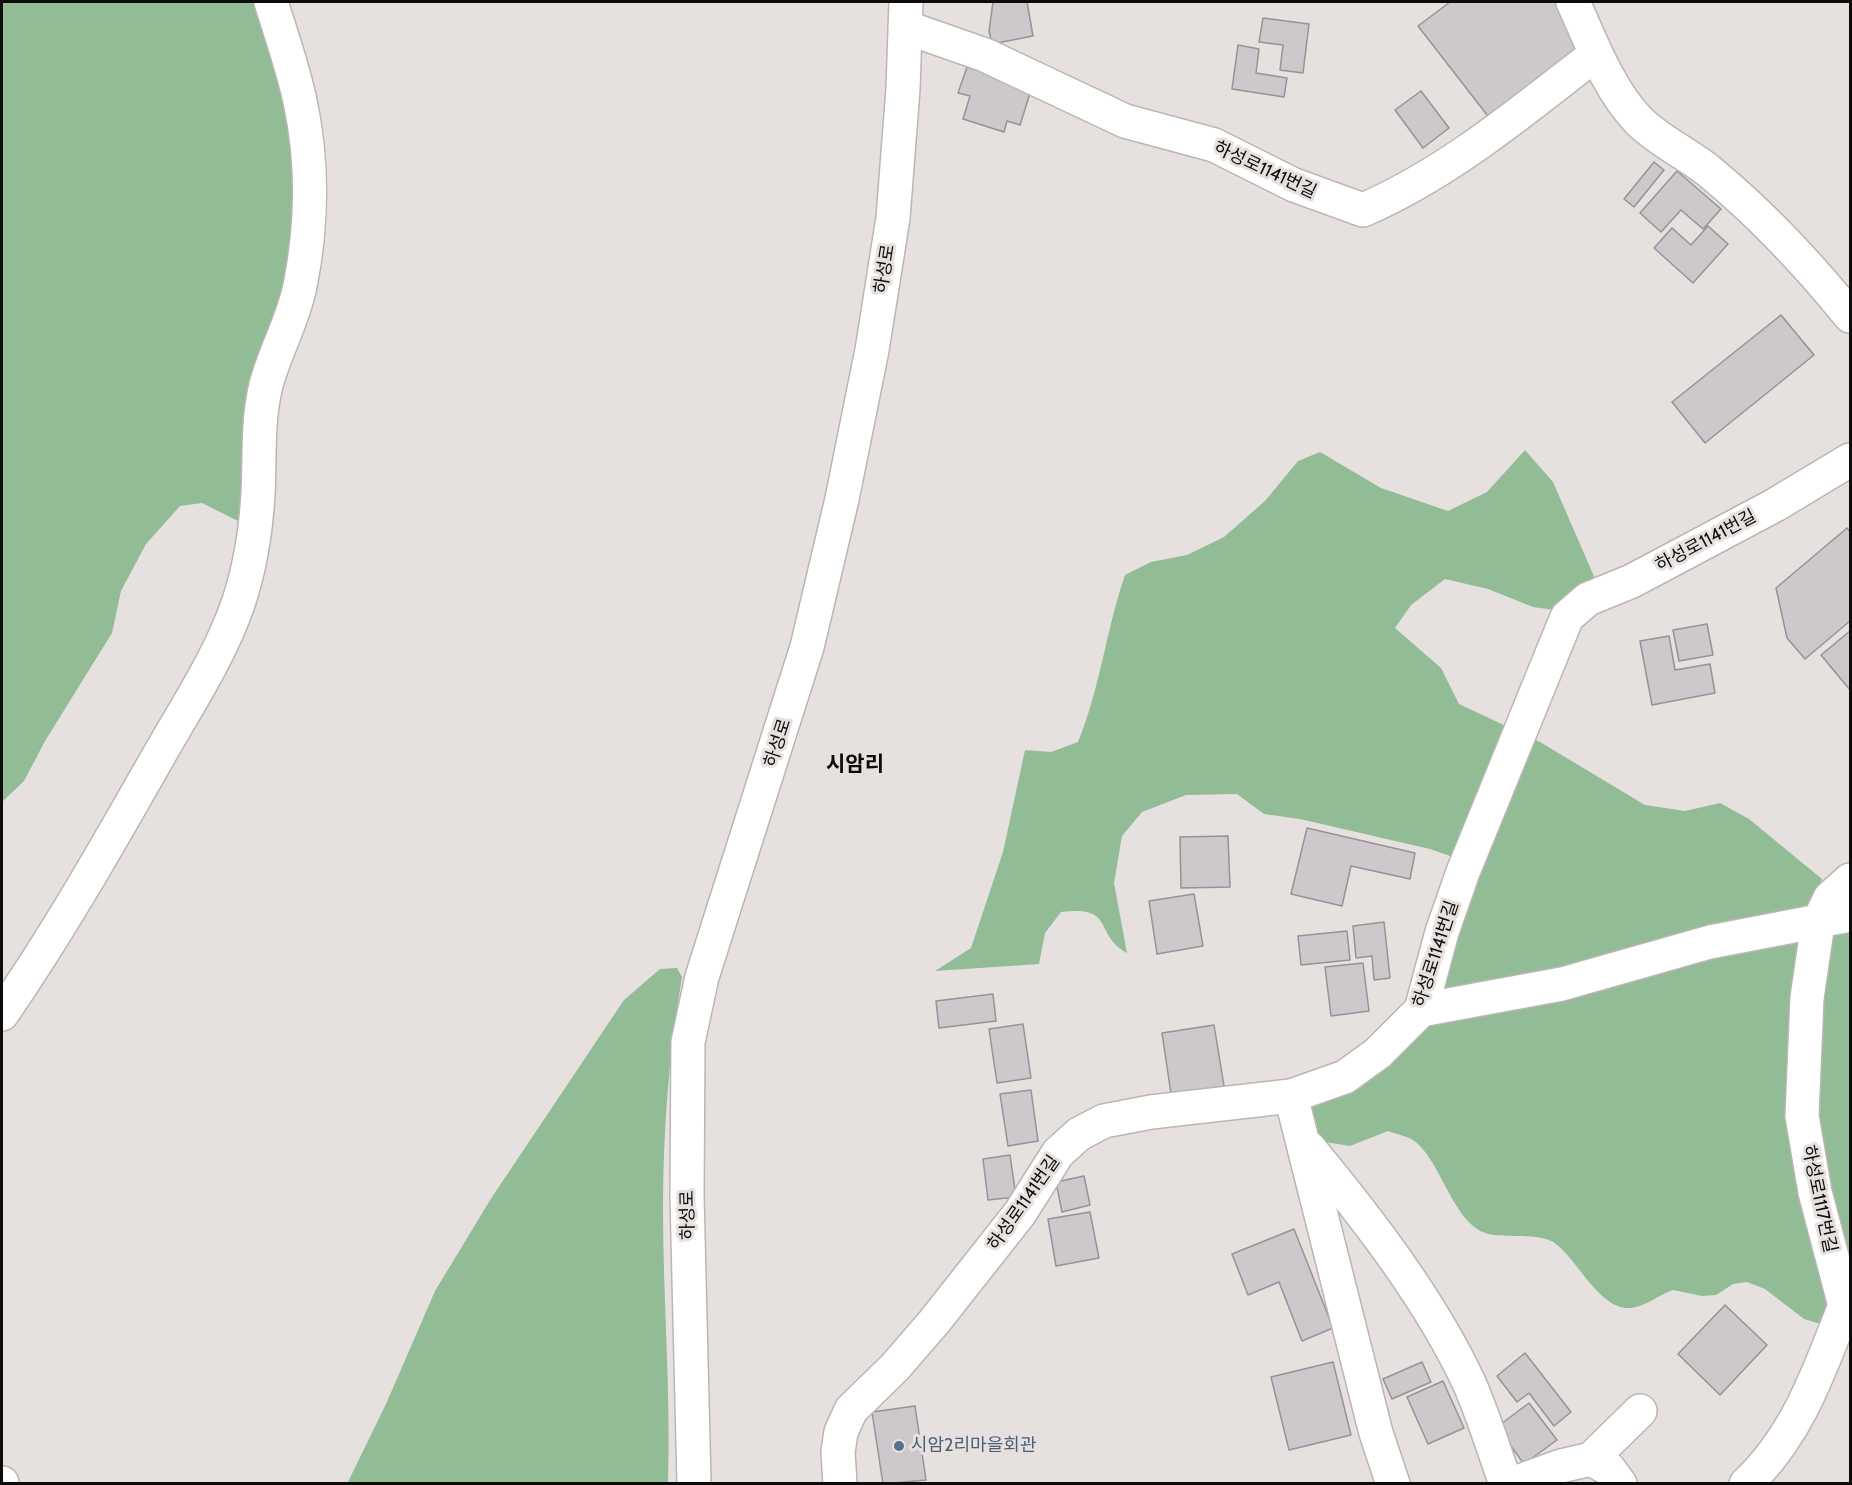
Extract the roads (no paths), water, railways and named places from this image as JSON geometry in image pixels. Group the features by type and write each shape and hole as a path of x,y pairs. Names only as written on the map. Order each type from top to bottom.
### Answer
{"street":[{"path":"2,1014 45,950 114,835 217,654 239,601 250,556 258,494 258,431 267,383 286,336 300,286 309,208 308,146 300,99 271,2"},
{"path":"1573,2 1596,54 1622,100 1640,122 1709,171 1769,225 1814,271 1851,316"},
{"name":"하성로1141번길","path":"905,14 985,56 1125,121 1214,146 1294,185 1363,210 1398,195 1500,127 1596,54"},
{"name":"하성로","path":"694,1484 687,1195 688,1042 702,977 807,647 842,499 872,350 893,218 905,14"},
{"name":"하성로1141번길","path":"840,1484 838,1452 841,1432 851,1410 895,1367 934,1322 1013,1221 1058,1153 1078,1134 1104,1121 1151,1112 1291,1096 1345,1077 1378,1053 1421,1010 1442,932 1463,872 1567,618 1588,599 1632,581 1704,543 1804,489 1851,460"},
{"name":"하성로1117번길","path":"1746,1484 1791,1431 1847,1316 1815,1192 1802,1116 1807,998 1818,923 1830,898 1851,880"},
{"path":"1421,1010 1563,984 1710,942 1851,915"},
{"path":"1291,1096 1376,1433 1393,1484"},
{"path":"1304,1142 1372,1227 1443,1332 1470,1386 1506,1484"},
{"path":"1512,1484 1561,1466 1591,1459 1640,1411"},
{"path":"1591,1459 1609,1469 1620,1484"}],"place":[{"name":"시암2리마을회관","path":"899,1446"}],"district":[{"name":"시암리","path":"855,765"}]}
